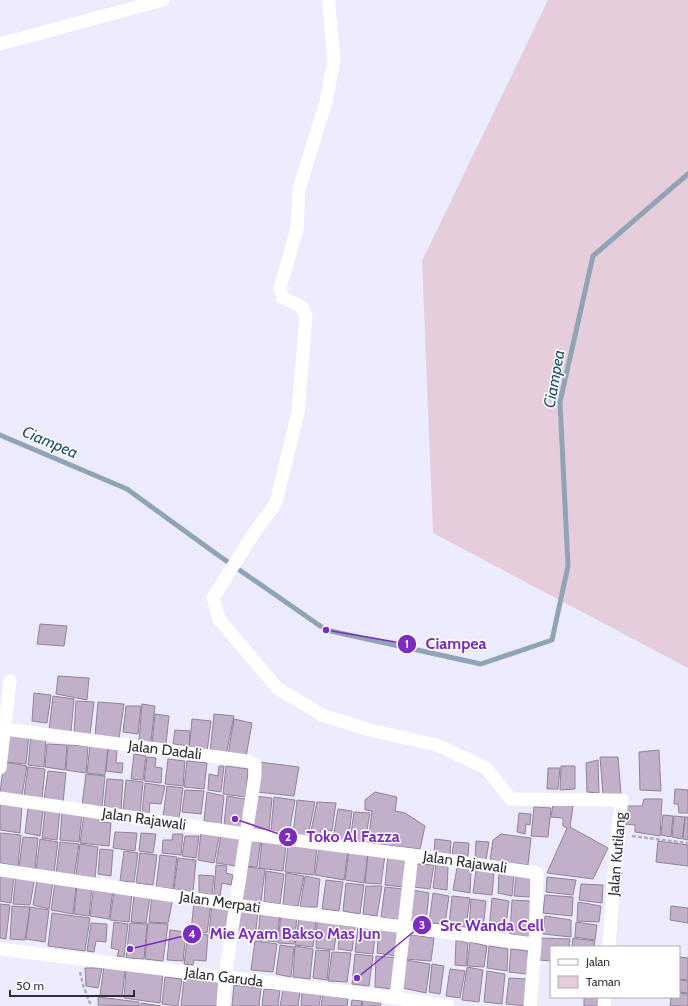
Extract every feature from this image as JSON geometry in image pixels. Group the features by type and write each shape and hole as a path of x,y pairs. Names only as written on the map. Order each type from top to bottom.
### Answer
{"street":[{"path":"0,44 164,0"},
{"name":"Jalan Kutilang","path":"329,0 334,60 326,102 299,189 297,229 280,288 283,298 302,307 306,316 298,412 276,503 254,533 213,598 219,620 277,688 322,715 370,730 437,745 486,768 511,799 622,800 617,834 609,946"},
{"path":"0,768 10,681"},
{"name":"Jalan Dadali","path":"5,729 248,761 255,764 255,775 246,834"},
{"name":"Jalan Rajawali","path":"0,798 246,834 412,854 537,873 535,944 530,1006"},
{"path":"223,1006 246,834"},
{"path":"403,1001 403,927 412,854"},
{"name":"Jalan Merpati","path":"0,870 236,905 535,944"},
{"name":"Jalan Garuda","path":"0,949 448,1006"}],"path":[{"path":"617,834 688,843"},
{"path":"78,958 83,985 91,1006"}],"green space":[{"path":"548,0 688,0 688,668 433,533 422,261"}],"building":[{"path":"40,624 67,626 64,646 37,644"},
{"path":"58,676 89,678 87,700 56,694"},
{"path":"34,693 51,695 47,723 32,721"},
{"path":"53,696 74,699 71,732 49,730"},
{"path":"76,701 94,702 90,734 74,732"},
{"path":"98,702 124,704 119,739 95,736"},
{"path":"142,704 155,706 151,742 139,741"},
{"path":"126,706 141,706 138,734 123,732"},
{"path":"155,714 169,716 166,744 152,743"},
{"path":"214,714 234,716 226,755 210,752"},
{"path":"192,719 211,721 207,752 189,750"},
{"path":"234,719 252,723 246,757 228,755"},
{"path":"175,730 190,731 189,746 173,744"},
{"path":"9,733 29,735 26,764 5,762"},
{"path":"31,735 46,737 44,767 28,765"},
{"path":"47,744 67,745 65,770 45,767"},
{"path":"68,745 88,746 86,773 66,770"},
{"path":"90,745 108,746 105,775 87,773"},
{"path":"108,749 117,750 116,763 123,763 122,773 106,771"},
{"path":"659,750 661,791 640,790 639,752"},
{"path":"134,754 146,756 143,780 131,779"},
{"path":"147,757 156,758 155,767 162,768 161,783 144,781"},
{"path":"600,757 618,757 621,794 603,794"},
{"path":"168,759 185,761 183,786 165,784"},
{"path":"598,760 599,793 587,792 586,763"},
{"path":"187,761 207,763 204,789 184,787"},
{"path":"4,762 27,766 22,795 0,792"},
{"path":"259,762 299,767 294,796 257,792"},
{"path":"219,766 224,766 221,792 208,790 209,774 218,776"},
{"path":"226,766 248,769 246,797 223,794"},
{"path":"561,766 575,766 575,789 560,790"},
{"path":"28,767 45,769 42,799 24,796"},
{"path":"548,768 560,768 558,789 547,789"},
{"path":"48,771 66,773 63,803 44,800"},
{"path":"86,774 105,776 102,807 82,805"},
{"path":"107,779 123,780 121,811 104,808"},
{"path":"126,780 143,782 140,814 123,811"},
{"path":"145,783 165,786 161,804 150,803 149,815 142,814"},
{"path":"167,786 183,788 179,819 163,817"},
{"path":"675,789 688,790 688,813 679,813 678,804 674,804"},
{"path":"185,790 204,791 201,814 182,812"},
{"path":"207,792 224,796 221,825 204,821"},
{"path":"375,792 397,797 395,811 405,813 425,826 420,849 368,843 372,811 365,810 365,800"},
{"path":"227,796 245,799 242,828 224,825"},
{"path":"255,796 272,798 269,831 252,829"},
{"path":"274,797 295,800 289,833 271,831"},
{"path":"644,799 662,799 660,836 635,832 635,825 624,824 626,806 642,806"},
{"path":"297,800 315,802 308,836 293,834"},
{"path":"0,802 22,805 20,833 0,830"},
{"path":"317,802 336,803 332,831 321,829 319,838 310,836"},
{"path":"553,805 573,806 570,827 608,848 593,879 547,873 567,828 563,826 563,818 551,817"},
{"path":"534,807 551,808 548,837 531,836"},
{"path":"28,808 43,810 40,836 25,833"},
{"path":"45,809 60,810 57,840 42,838"},
{"path":"338,809 352,811 348,841 333,839"},
{"path":"62,811 82,813 79,842 60,840"},
{"path":"354,812 370,813 365,842 350,841"},
{"path":"519,813 531,814 530,825 526,824 525,834 517,832"},
{"path":"84,814 102,817 101,822 111,823 109,846 80,843"},
{"path":"663,815 673,816 671,837 661,835"},
{"path":"674,816 685,817 682,839 672,837"},
{"path":"685,817 688,817 688,840 683,839"},
{"path":"115,832 137,833 135,851 113,848"},
{"path":"201,832 220,832 214,863 198,860"},
{"path":"0,833 21,835 18,866 0,863"},
{"path":"141,833 156,834 153,853 139,851"},
{"path":"173,834 183,834 181,855 162,853 163,840 172,840"},
{"path":"501,834 531,838 528,865 490,860 493,840"},
{"path":"221,835 240,837 236,866 216,863"},
{"path":"185,836 199,836 196,858 182,856"},
{"path":"23,837 38,838 35,869 19,867"},
{"path":"40,839 58,842 54,873 36,870"},
{"path":"249,839 261,840 257,867 246,866"},
{"path":"435,839 451,841 450,855 434,853"},
{"path":"262,841 286,845 283,871 259,868"},
{"path":"476,841 489,842 486,860 475,858"},
{"path":"658,841 688,845 688,866 656,862"},
{"path":"60,842 79,844 74,876 56,873"},
{"path":"454,842 469,843 468,857 452,855"},
{"path":"80,844 98,847 95,878 76,875"},
{"path":"288,845 317,847 314,875 285,872"},
{"path":"319,848 348,850 344,880 315,875"},
{"path":"100,849 113,850 111,876 98,874"},
{"path":"349,850 368,853 364,883 345,880"},
{"path":"124,851 138,853 134,882 120,881"},
{"path":"140,853 157,855 153,885 136,883"},
{"path":"368,853 385,855 381,884 365,883"},
{"path":"160,855 177,857 173,889 156,887"},
{"path":"388,855 405,858 403,887 385,885"},
{"path":"178,858 196,860 193,892 174,889"},
{"path":"417,864 434,865 430,889 414,887"},
{"path":"436,864 448,867 447,890 433,888"},
{"path":"216,865 227,866 226,873 233,875 231,885 222,883 220,896 214,894"},
{"path":"246,867 265,869 261,902 243,900"},
{"path":"457,868 471,870 470,893 453,890"},
{"path":"476,870 494,873 492,895 473,893"},
{"path":"266,871 284,874 280,904 264,902"},
{"path":"286,873 304,876 298,906 283,905"},
{"path":"499,873 514,874 512,896 498,893"},
{"path":"0,874 14,876 11,903 0,901"},
{"path":"16,875 35,877 30,905 13,904"},
{"path":"199,875 214,876 212,895 199,893"},
{"path":"516,875 532,878 531,897 514,896"},
{"path":"305,876 320,879 317,907 300,907"},
{"path":"547,877 576,880 573,895 546,892"},
{"path":"37,880 53,882 49,909 33,905"},
{"path":"326,880 343,882 339,911 322,909"},
{"path":"55,883 76,886 73,914 51,910"},
{"path":"346,883 364,885 360,914 343,911"},
{"path":"581,884 603,885 602,903 579,900"},
{"path":"77,885 92,886 89,916 74,914"},
{"path":"94,886 113,889 109,919 90,916"},
{"path":"366,886 382,886 377,916 363,914"},
{"path":"385,887 403,889 399,920 381,917"},
{"path":"413,890 429,893 426,922 409,920"},
{"path":"114,891 132,893 129,922 110,920"},
{"path":"433,893 449,896 445,924 429,923"},
{"path":"134,895 150,897 146,923 131,922"},
{"path":"152,895 173,898 168,923 149,922"},
{"path":"545,895 573,897 572,916 543,913"},
{"path":"452,896 470,898 466,927 449,925"},
{"path":"492,898 509,901 505,932 489,930"},
{"path":"471,899 486,901 483,930 469,928"},
{"path":"512,900 531,901 529,937 510,934"},
{"path":"194,902 211,904 207,933 191,931"},
{"path":"578,902 601,906 599,922 577,921"},
{"path":"0,904 10,905 6,939 0,938"},
{"path":"212,904 231,907 228,936 209,934"},
{"path":"12,906 30,907 25,940 10,939"},
{"path":"671,906 688,908 688,923 670,920"},
{"path":"30,907 49,910 45,942 26,939"},
{"path":"239,909 258,911 255,939 236,937"},
{"path":"260,912 280,914 277,942 258,940"},
{"path":"52,913 90,918 85,951 48,946"},
{"path":"281,914 297,917 294,944 278,943"},
{"path":"545,916 571,920 571,937 543,934"},
{"path":"299,918 316,920 313,947 295,945"},
{"path":"317,919 338,922 334,950 316,948"},
{"path":"114,922 128,924 124,957 117,956 119,950 111,948"},
{"path":"576,922 597,925 595,940 575,937"},
{"path":"91,923 107,924 106,942 96,941 94,952 87,951"},
{"path":"130,923 147,924 144,959 126,958"},
{"path":"148,923 168,924 163,961 145,959"},
{"path":"340,925 355,927 352,951 338,949"},
{"path":"358,926 376,928 373,954 355,952"},
{"path":"379,928 398,931 396,956 377,953"},
{"path":"170,930 186,932 183,961 167,960"},
{"path":"188,932 208,935 206,961 194,960 193,965 184,964"},
{"path":"406,934 434,938 431,961 405,959"},
{"path":"541,938 570,939 569,946 550,946 550,961 539,960"},
{"path":"573,938 595,941 594,946 572,946"},
{"path":"456,940 468,943 466,966 455,965"},
{"path":"255,941 277,944 273,972 251,970"},
{"path":"470,942 487,946 484,967 467,966"},
{"path":"280,945 294,947 291,977 276,974"},
{"path":"295,946 313,949 310,979 293,977"},
{"path":"489,946 508,949 507,971 487,968"},
{"path":"511,949 528,951 527,974 509,972"},
{"path":"316,950 330,951 327,980 313,978"},
{"path":"332,952 351,953 347,982 328,981"},
{"path":"355,954 373,956 369,986 352,984"},
{"path":"376,956 398,958 392,989 375,987"},
{"path":"680,957 688,958 688,980 680,979"},
{"path":"406,960 430,964 426,993 403,988"},
{"path":"432,964 444,966 440,994 429,992"},
{"path":"104,966 125,970 122,997 100,995"},
{"path":"467,967 483,970 479,1002 462,1000"},
{"path":"85,968 102,968 98,988 86,986"},
{"path":"450,969 465,971 460,998 446,996"},
{"path":"126,970 163,974 160,1003 124,998"},
{"path":"487,971 505,974 502,1004 484,1002"},
{"path":"165,977 182,979 178,1006 162,1004"},
{"path":"509,978 527,979 525,1006 506,1004"},
{"path":"184,979 223,981 220,1006 181,1006"},
{"path":"680,980 688,981 688,993 680,992"},
{"path":"234,985 261,988 259,1006 232,1006"},
{"path":"264,989 280,990 278,1006 262,1006"},
{"path":"283,990 300,992 298,1006 280,1006"},
{"path":"302,992 321,995 319,1006 301,1006"},
{"path":"680,993 688,994 688,1006 670,1006 671,998 680,998"},
{"path":"323,994 348,999 347,1006 321,1006"},
{"path":"98,997 139,1002 139,1006 98,1005"},
{"path":"584,998 601,998 600,1006 584,1006"},
{"path":"352,1000 362,1001 361,1006 351,1006"},
{"path":"363,1000 381,1003 380,1006 362,1006"},
{"path":"141,1003 161,1006 141,1006"}],"waterway":[{"name":"Ciampea","path":"0,435 127,489 215,553 326,630 481,664 552,640 568,566 560,402 593,256 688,174"}],"place":[{"name":"Ciampea","path":"326,630"},
{"name":"Toko Al Fazza","path":"235,819"},
{"name":"Mie Ayam Bakso Mas Jun","path":"130,949"},
{"name":"Src Wanda Cell","path":"357,978"}]}
